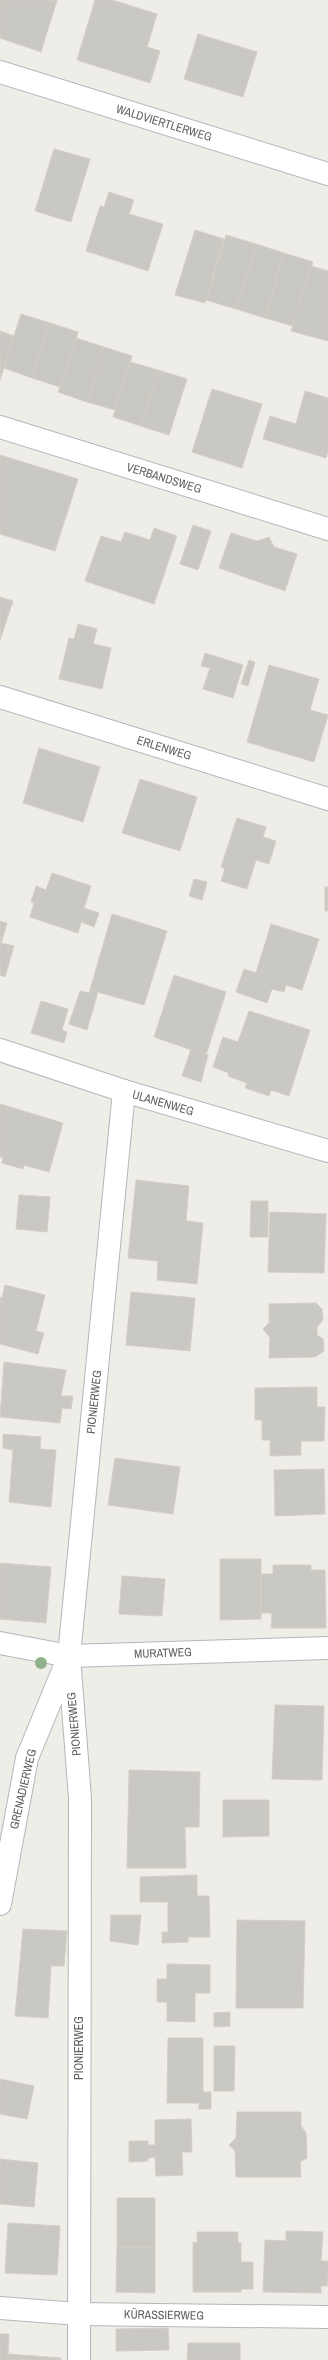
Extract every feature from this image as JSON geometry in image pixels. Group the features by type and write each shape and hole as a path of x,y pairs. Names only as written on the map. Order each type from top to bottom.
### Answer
{"street":[{"name":"WALDVIERTLERWEG","path":"0,72 328,174"},
{"name":"VERBANDSWEG","path":"0,427 328,529"},
{"name":"ERLENWEG","path":"0,697 328,799"},
{"name":"ULANENWEG","path":"0,1050 124,1091 328,1151"},
{"name":"PIONIERWEG","path":"78,2360 80,1798 69,1656 124,1091"},
{"name":"MURATWEG","path":"0,1643 69,1656 328,1648"},
{"name":"GRENADIERWEG","path":"0,1904 27,1758 69,1656"},
{"name":"KÜRASSIERWEG","path":"0,2308 78,2314 328,2317"}],"building":[{"path":"0,0 57,0 41,52 0,38"},
{"path":"95,0 112,0 157,14 147,47 160,51 150,83 77,60"},
{"path":"198,34 257,52 243,97 184,79"},
{"path":"54,149 90,159 71,222 35,211"},
{"path":"109,192 134,200 129,214 163,224 148,271 86,251 100,206 104,207"},
{"path":"195,230 224,239 205,303 175,295"},
{"path":"226,235 256,244 236,309 206,300"},
{"path":"256,244 284,253 265,318 236,309"},
{"path":"284,253 313,262 293,326 265,318"},
{"path":"311,266 328,271 328,341 291,331"},
{"path":"21,314 50,323 32,378 4,368"},
{"path":"50,323 78,332 60,387 32,378"},
{"path":"0,331 14,336 0,380"},
{"path":"76,338 104,347 87,402 58,392"},
{"path":"104,347 132,356 115,410 87,402"},
{"path":"130,362 158,370 141,426 113,417"},
{"path":"158,370 187,379 169,435 141,426"},
{"path":"212,389 262,404 242,468 192,452"},
{"path":"305,391 328,398 328,451 326,458 263,439 270,416 296,424"},
{"path":"0,455 78,479 55,551 0,534"},
{"path":"193,525 211,531 198,570 180,564"},
{"path":"154,528 177,536 154,604 85,581 101,536 121,542 125,532 150,540"},
{"path":"231,533 257,541 269,537 274,547 297,554 285,591 219,568"},
{"path":"0,597 13,601 0,640"},
{"path":"78,624 97,629 93,644 111,648 102,689 59,679 69,638 74,639"},
{"path":"205,653 243,665 233,698 203,689 210,668 201,666"},
{"path":"249,660 255,662 248,686 241,684"},
{"path":"269,665 319,679 310,710 328,715 314,762 247,742"},
{"path":"39,748 100,767 83,822 23,803"},
{"path":"140,779 197,797 180,851 122,833"},
{"path":"237,818 266,827 263,837 276,841 269,864 256,860 247,889 221,881 225,869 221,867"},
{"path":"52,873 91,886 84,908 99,913 94,927 81,922 78,933 30,917 34,903 31,902 36,886 46,890"},
{"path":"194,879 207,882 202,900 189,896"},
{"path":"325,887 328,887 328,911 325,911"},
{"path":"112,914 167,931 144,1005 90,990"},
{"path":"0,921 7,923 1,943 14,946 5,977 0,975"},
{"path":"271,924 319,939 302,990 286,985 284,992 272,989 267,1003 236,992 244,969 256,973"},
{"path":"174,975 226,992 206,1055 154,1037"},
{"path":"90,990 98,992 87,1030 69,1024 80,991 89,993"},
{"path":"41,1001 68,1009 62,1030 67,1032 64,1043 31,1033"},
{"path":"249,1011 310,1030 289,1096 271,1090 269,1096 245,1088 247,1083 228,1076 229,1073 213,1067 223,1037 238,1042"},
{"path":"191,1049 208,1055 201,1082 182,1076"},
{"path":"0,1104 63,1123 49,1172 24,1165 23,1169 2,1163 3,1158 0,1157"},
{"path":"136,1180 189,1186 186,1221 203,1223 197,1284 157,1280 158,1261 128,1258"},
{"path":"19,1195 50,1197 47,1232 16,1229"},
{"path":"251,1201 268,1201 268,1237 250,1237"},
{"path":"270,1212 326,1214 324,1273 268,1272"},
{"path":"5,1285 45,1295 36,1331 44,1333 38,1354 0,1344 0,1297 2,1298"},
{"path":"131,1292 195,1298 190,1351 126,1345"},
{"path":"316,1303 322,1309 323,1320 317,1327 317,1335 323,1339 324,1351 315,1357 269,1358 270,1338 263,1329 269,1323 269,1304"},
{"path":"4,1362 66,1370 61,1396 73,1396 71,1409 62,1408 60,1423 0,1417"},
{"path":"317,1387 317,1407 325,1407 324,1441 301,1441 301,1455 270,1456 270,1440 262,1440 262,1420 255,1420 255,1388"},
{"path":"3,1434 41,1437 40,1449 56,1450 51,1507 9,1502 13,1450 3,1448"},
{"path":"115,1458 180,1467 173,1514 108,1505"},
{"path":"324,1469 325,1514 275,1516 274,1470"},
{"path":"220,1559 261,1559 261,1619 220,1620"},
{"path":"0,1563 51,1567 46,1623 0,1619"},
{"path":"273,1565 311,1565 311,1570 325,1570 326,1628 271,1628 272,1613 261,1613 261,1574 273,1574"},
{"path":"122,1576 165,1579 162,1616 119,1614"},
{"path":"275,1705 324,1706 322,1780 272,1779"},
{"path":"129,1770 200,1772 199,1827 185,1827 186,1868 127,1868"},
{"path":"223,1800 269,1800 269,1836 223,1837"},
{"path":"197,1875 197,1896 209,1896 210,1937 188,1937 188,1942 162,1943 162,1932 168,1932 168,1902 140,1902 140,1877"},
{"path":"111,1915 141,1915 138,1945 110,1941"},
{"path":"237,1920 305,1921 303,2008 236,2008"},
{"path":"23,1929 67,1931 64,1966 51,1966 48,2018 15,2016"},
{"path":"167,1964 210,1965 210,1993 195,1993 195,2022 167,2021 167,2002 157,2002 157,1979 167,1979"},
{"path":"230,2012 230,2026 214,2027 214,2013"},
{"path":"168,2038 203,2038 203,2092 211,2092 211,2109 199,2109 199,2103 167,2103"},
{"path":"214,2046 235,2046 234,2091 214,2091"},
{"path":"0,2079 34,2086 27,2119 0,2114"},
{"path":"237,2112 301,2112 301,2126 306,2133 307,2158 300,2162 301,2177 236,2177 235,2151 229,2145 236,2138"},
{"path":"191,2119 192,2152 182,2152 183,2175 156,2176 155,2157 148,2158 148,2161 129,2162 129,2141 148,2141 148,2145 155,2145 155,2120"},
{"path":"0,2159 38,2163 34,2207 0,2204"},
{"path":"117,2198 155,2198 155,2247 117,2247"},
{"path":"8,2223 60,2226 57,2275 5,2273"},
{"path":"286,2231 323,2232 321,2261 328,2261 328,2274 327,2286 321,2286 321,2293 263,2292 265,2240 286,2241"},
{"path":"197,2232 238,2232 238,2243 241,2243 241,2262 253,2262 253,2289 241,2289 241,2292 193,2292 193,2242 197,2243"},
{"path":"117,2247 155,2247 155,2293 116,2292"},
{"path":"168,2328 169,2350 116,2351 116,2329"},
{"path":"0,2334 9,2334 8,2354 61,2358 61,2360 0,2360"},
{"path":"188,2343 240,2343 240,2360 187,2360"}]}
